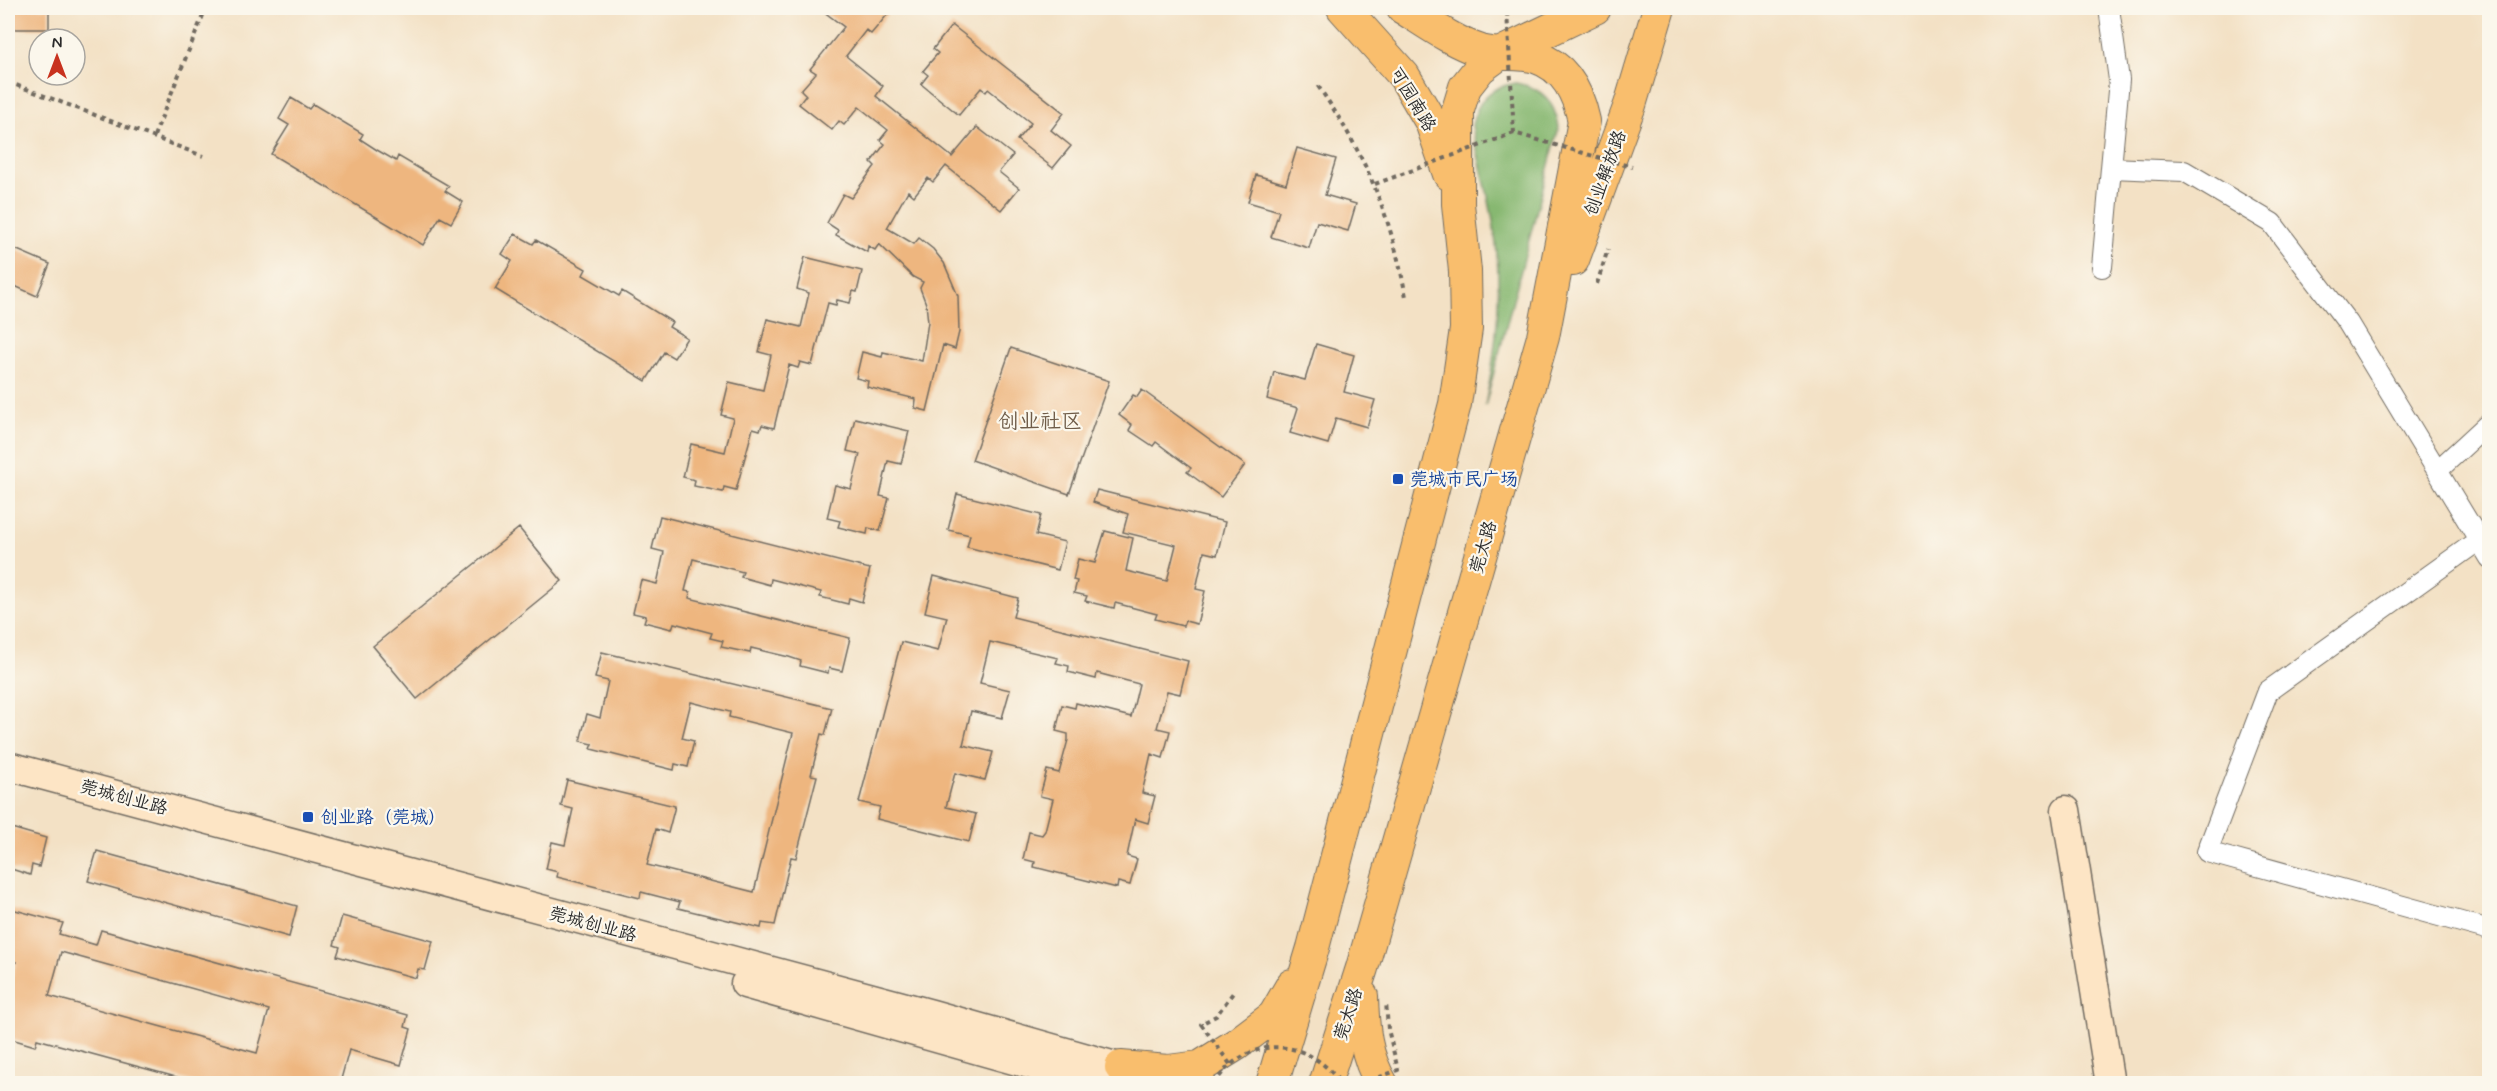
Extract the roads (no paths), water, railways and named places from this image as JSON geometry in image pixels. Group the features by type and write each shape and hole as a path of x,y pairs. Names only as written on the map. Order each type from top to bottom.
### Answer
{"main road":[{"name":"可园南路","path":"1343,8 1404,76 1431,122 1458,204"},
{"path":"1414,15 1487,32 1595,8"},
{"name":"创业解放路","path":"1543,337 1630,105 1659,8"},
{"path":"1414,15 1481,51 1499,54"},
{"path":"1272,1083 1313,948 1455,404 1466,329 1465,271 1458,204 1458,110 1465,87 1480,68 1537,21"},
{"name":"莞太路","path":"1325,1083 1362,968 1543,337 1584,121 1579,99 1563,72 1536,57 1499,54"},
{"path":"1110,1075 1200,1067 1228,1050 1274,1016 1313,948"},
{"path":"1362,968 1363,1033 1372,1068 1382,1083"}],"street":[{"path":"2102,267 2119,80 2109,8"},
{"path":"2111,168 2184,171 2272,223 2348,323 2490,558"},
{"path":"2438,470 2490,422"},
{"path":"2479,540 2268,691 2206,852 2490,930"},
{"name":"莞城创业路","path":"8,766 932,1014 1110,1075"},
{"name":"莞城创业路","path":"8,783 1110,1075 1178,1083"},
{"path":"2066,810 2110,1083"}],"place":[{"name":"莞城市民广场","path":"1398,479"},
{"name":"创业路（莞城）","path":"308,817"}],"district":[{"name":"创业社区","path":"1040,421"}]}
